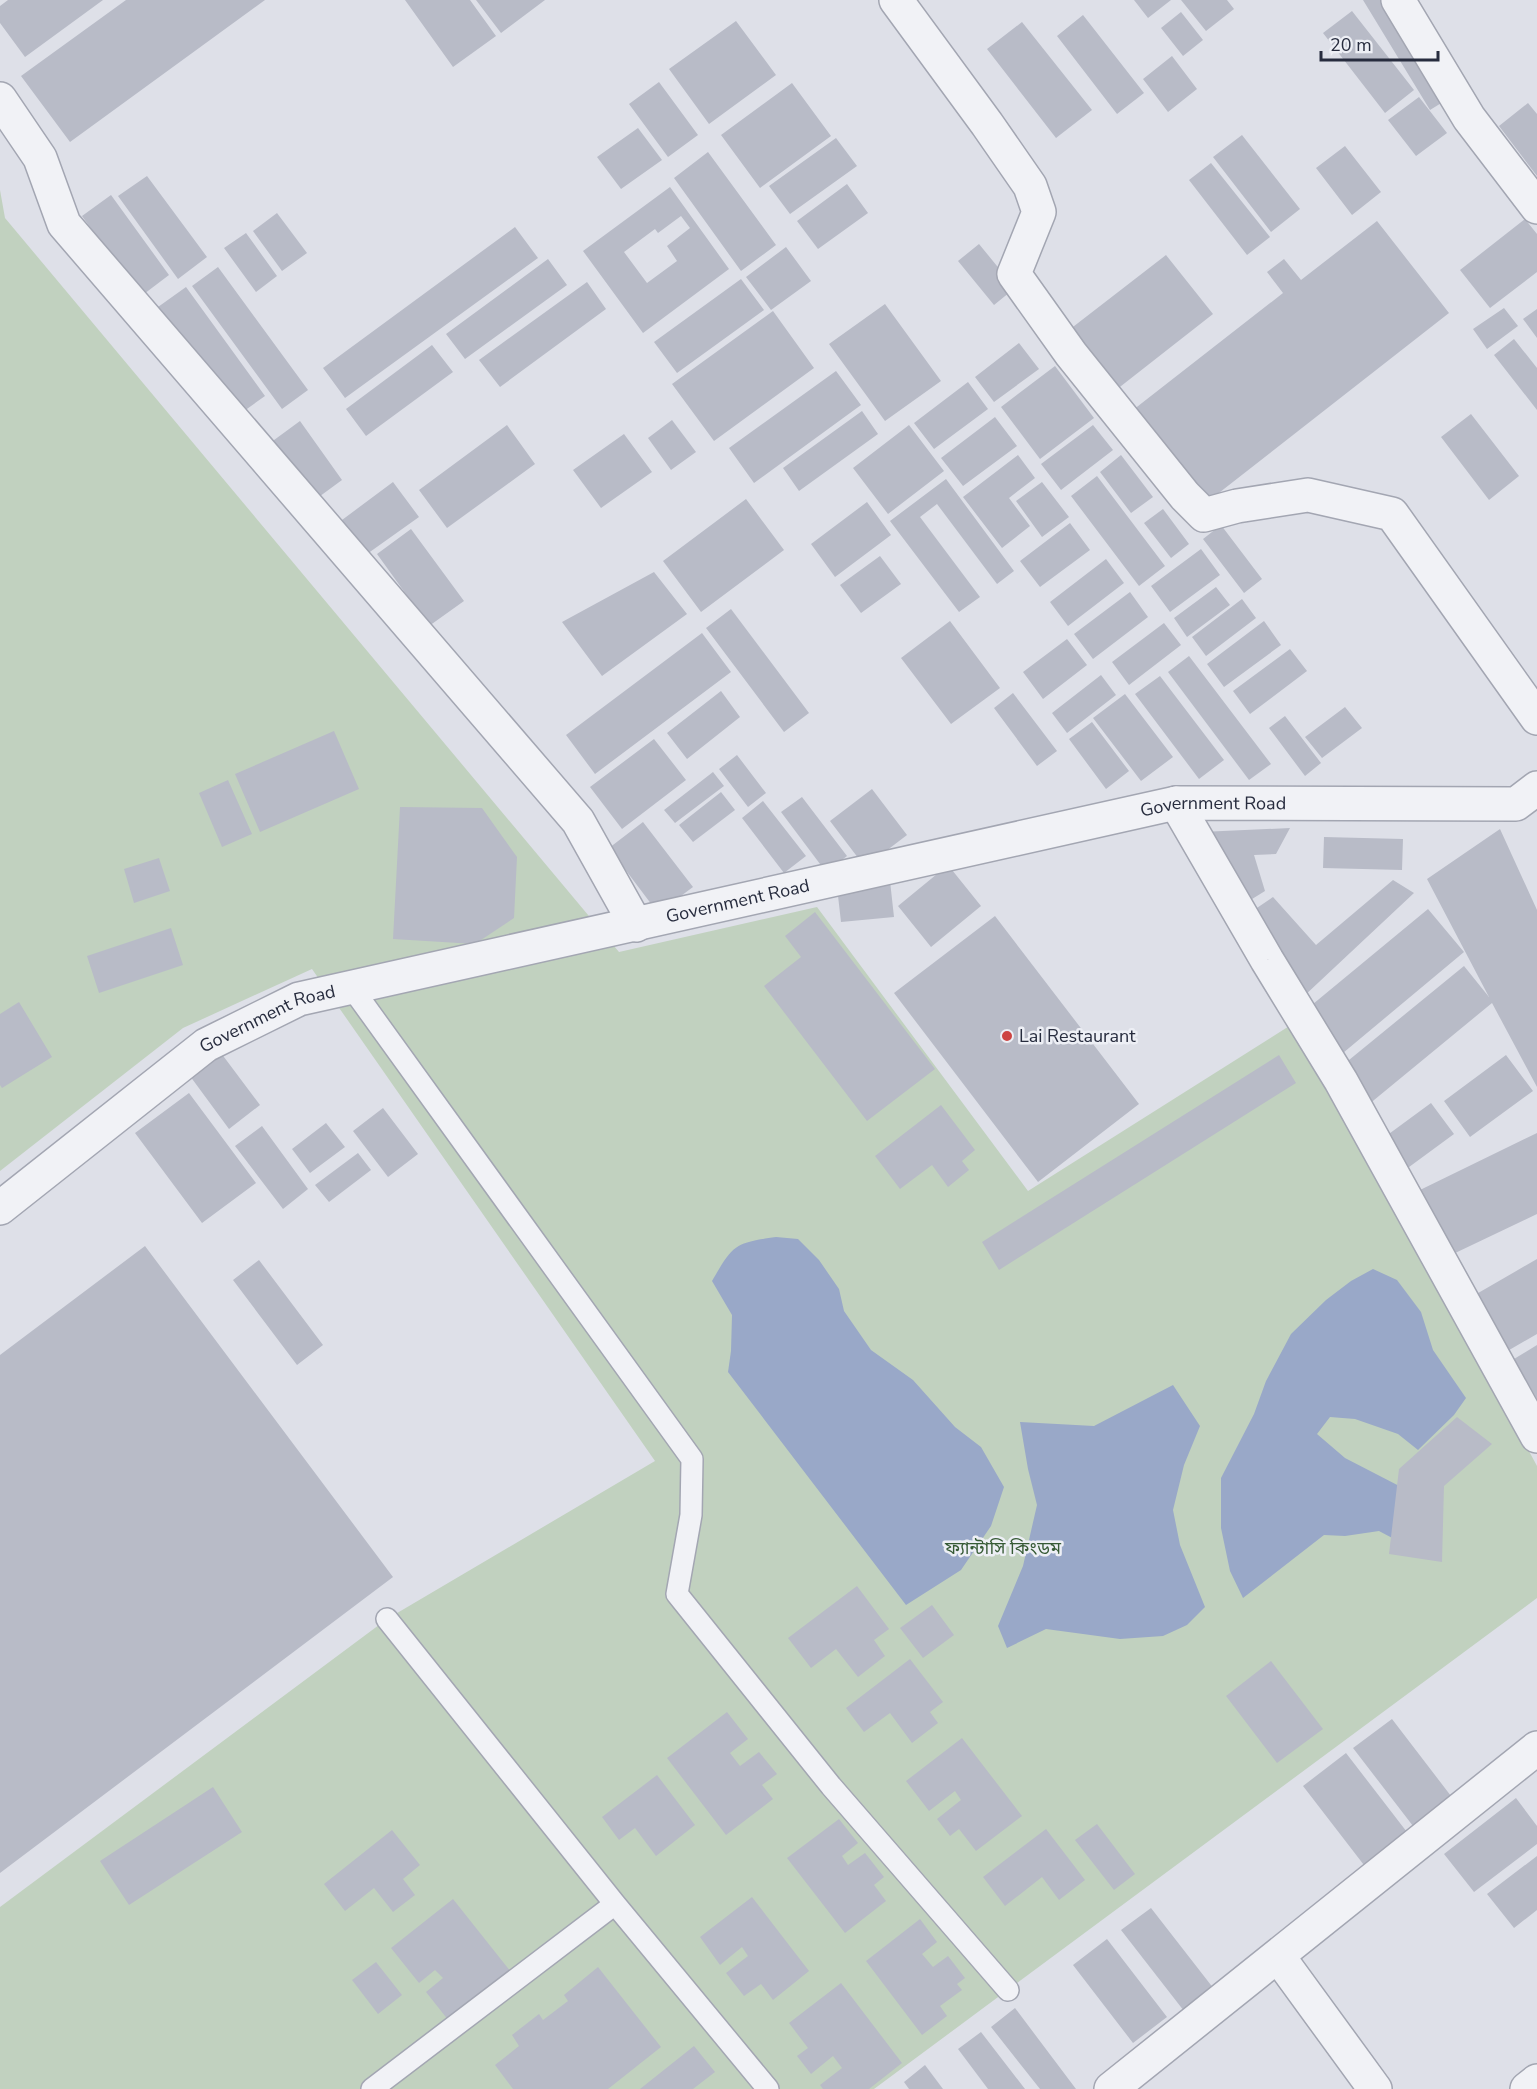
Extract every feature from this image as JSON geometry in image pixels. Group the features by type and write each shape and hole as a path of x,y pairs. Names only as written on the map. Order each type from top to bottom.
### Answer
{"street":[{"path":"896,0 1030,186 1039,212 1014,274 1071,354 1185,496 1204,515 1236,506 1308,495 1392,514 1537,718"},
{"path":"1398,0 1469,118 1537,207"},
{"path":"0,99 40,158 64,224 578,821 636,925"},
{"name":"Government Road","path":"0,1208 206,1045 299,999 1176,803 1516,804 1537,788"},
{"path":"1176,803 1267,960 1341,1081 1537,1436"},
{"path":"1111,2089 1537,1748"},
{"path":"1278,1956 1375,2089"},
{"path":"1527,2089 1537,2082"}],"lane":[{"path":"352,988 692,1459 691,1515 677,1594 831,1786 1008,1990"},
{"path":"387,1619 615,1904 768,2089"},
{"path":"372,2089 615,1904"}],"green space":[{"name":"ফ্যান্টাসি কিংডম","path":"0,190 5,218 619,952 817,907 1028,1191 1294,1023 1330,1083 1537,1466 1537,1598 874,2089 0,2089 0,1907 387,1619 655,1461 312,969 183,1028 0,1171"}],"water":[{"path":"776,1237 798,1239 819,1260 839,1289 844,1311 871,1350 913,1380 955,1427 981,1447 1004,1487 991,1526 961,1570 906,1605 728,1372 732,1315 712,1281 730,1253 736,1248 751,1241"},
{"path":"1373,1269 1397,1280 1421,1312 1433,1350 1466,1398 1454,1415 1418,1450 1398,1434 1355,1419 1330,1417 1317,1434 1345,1458 1405,1489 1396,1540 1379,1531 1345,1536 1324,1535 1243,1598 1230,1571 1221,1528 1221,1478 1254,1414 1266,1381 1291,1334 1326,1300 1351,1281"},
{"path":"1173,1385 1200,1426 1184,1465 1173,1510 1180,1545 1205,1607 1187,1625 1163,1636 1120,1639 1046,1629 1007,1648 998,1626 1023,1566 1037,1505 1020,1422 1094,1426"}],"building":[{"path":"8,0 103,0 25,57 0,23 0,6"},
{"path":"126,0 265,0 70,142 21,76"},
{"path":"405,0 470,0 496,36 453,67"},
{"path":"476,0 545,0 501,33"},
{"path":"1134,0 1171,0 1148,18"},
{"path":"1181,0 1227,0 1234,9 1206,31"},
{"path":"1363,0 1401,0 1459,92 1430,110"},
{"path":"1352,11 1414,90 1385,113 1323,33"},
{"path":"1181,12 1203,40 1183,56 1161,28"},
{"path":"1083,15 1144,93 1117,114 1057,36"},
{"path":"736,21 776,75 709,124 669,69"},
{"path":"1022,22 1092,110 1056,138 987,49"},
{"path":"1172,56 1197,89 1168,112 1143,79"},
{"path":"659,82 698,135 668,157 629,104"},
{"path":"792,83 831,136 760,188 721,135"},
{"path":"1419,97 1447,133 1416,156 1388,120"},
{"path":"1528,103 1537,114 1537,176 1499,126"},
{"path":"638,128 662,160 621,189 597,157"},
{"path":"1242,135 1300,209 1271,232 1213,157"},
{"path":"836,138 857,166 790,214 769,186"},
{"path":"1345,146 1381,192 1352,215 1316,168"},
{"path":"708,152 776,245 741,271 674,178"},
{"path":"1211,163 1270,237 1247,255 1189,180"},
{"path":"147,176 207,257 178,279 118,196"},
{"path":"847,184 868,213 818,249 797,221"},
{"path":"670,187 729,269 643,333 583,251","holes":["681,216 690,228 667,246 677,261 647,283 624,252 655,229 658,233"]},
{"path":"111,195 169,275 140,297 82,216"},
{"path":"277,213 307,253 282,271 253,231"},
{"path":"1525,219 1537,234 1537,272 1490,308 1460,270"},
{"path":"1377,221 1449,313 1206,503 1133,410 1283,293 1267,272 1284,259 1301,280"},
{"path":"515,227 538,258 345,398 323,368"},
{"path":"246,233 277,276 256,292 224,248"},
{"path":"979,244 1015,288 994,305 958,261"},
{"path":"786,247 811,281 771,310 746,277"},
{"path":"1166,255 1213,314 1116,390 1069,330"},
{"path":"548,259 567,285 465,359 446,334"},
{"path":"218,267 308,390 282,409 192,286"},
{"path":"741,279 764,310 677,373 654,342"},
{"path":"587,282 606,309 500,387 479,360"},
{"path":"186,287 265,396 237,416 158,307"},
{"path":"885,304 941,381 885,421 829,344"},
{"path":"1504,308 1518,326 1487,349 1473,329"},
{"path":"1537,309 1537,338 1523,319"},
{"path":"773,311 814,368 714,441 672,384"},
{"path":"1514,339 1537,368 1537,410 1494,355"},
{"path":"1019,343 1039,369 994,402 975,377"},
{"path":"432,345 453,372 366,436 346,409"},
{"path":"1055,366 1094,418 1040,459 1001,407"},
{"path":"836,371 861,405 754,483 729,448"},
{"path":"968,382 988,409 934,449 914,423"},
{"path":"862,411 878,434 799,491 783,468"},
{"path":"1471,414 1519,476 1489,500 1441,437"},
{"path":"995,417 1017,446 963,486 941,458"},
{"path":"672,420 696,452 671,470 648,438"},
{"path":"300,421 342,480 312,502 270,443"},
{"path":"507,425 535,464 447,528 419,490"},
{"path":"909,425 944,471 888,514 853,468"},
{"path":"1093,425 1113,450 1061,490 1041,464"},
{"path":"624,434 652,472 601,508 573,470"},
{"path":"1018,455 1035,478 1009,498 1030,526 1002,548 963,497"},
{"path":"1121,455 1153,497 1131,513 1100,472"},
{"path":"1097,476 1165,566 1139,586 1071,496"},
{"path":"946,479 1014,571 997,584 937,504 920,517 980,597 959,612 890,521"},
{"path":"393,482 419,517 367,554 342,520"},
{"path":"1042,482 1069,517 1042,537 1016,501"},
{"path":"746,499 784,550 701,612 663,561"},
{"path":"867,502 891,535 835,577 811,544"},
{"path":"1163,509 1189,544 1171,558 1144,523"},
{"path":"1070,523 1090,550 1040,587 1020,561"},
{"path":"1221,525 1262,579 1244,593 1203,539"},
{"path":"411,529 464,601 429,626 377,554"},
{"path":"1201,549 1220,575 1170,612 1151,586"},
{"path":"880,556 901,584 861,613 840,585"},
{"path":"1106,559 1124,583 1068,626 1050,602"},
{"path":"654,572 687,614 602,676 562,622"},
{"path":"1216,587 1230,605 1187,637 1174,618"},
{"path":"1130,592 1148,617 1093,659 1074,634"},
{"path":"1242,599 1256,618 1206,656 1192,637"},
{"path":"731,609 809,713 784,732 706,628"},
{"path":"950,621 1000,688 951,724 901,658"},
{"path":"1264,621 1281,645 1224,687 1207,664"},
{"path":"1164,623 1181,645 1129,685 1112,662"},
{"path":"702,633 731,672 595,774 566,735"},
{"path":"1067,639 1087,665 1043,699 1023,672"},
{"path":"1290,649 1307,671 1250,714 1233,691"},
{"path":"1189,656 1271,764 1249,780 1168,672"},
{"path":"1101,675 1116,695 1067,733 1052,713"},
{"path":"1160,676 1224,760 1199,779 1135,694"},
{"path":"721,691 740,717 687,759 667,733"},
{"path":"1013,693 1057,751 1037,766 994,708"},
{"path":"1125,694 1173,757 1141,781 1093,718"},
{"path":"1345,707 1362,728 1322,758 1305,737"},
{"path":"1285,716 1321,763 1305,776 1269,728"},
{"path":"1092,722 1129,771 1106,789 1069,739"},
{"path":"334,731 359,789 260,832 235,774"},
{"path":"654,739 686,780 622,829 590,787"},
{"path":"737,755 766,793 748,807 719,769"},
{"path":"713,772 724,786 675,823 664,810"},
{"path":"228,780 252,834 222,847 199,793"},
{"path":"872,789 907,835 865,867 830,821"},
{"path":"721,792 735,810 693,842 679,825"},
{"path":"802,797 847,856 826,872 781,812"},
{"path":"763,801 806,856 784,873 742,818"},
{"path":"400,807 482,808 517,857 514,918 475,944 393,939"},
{"path":"643,822 693,887 658,913 609,848"},
{"path":"1290,828 1276,854 1254,855 1265,891 1244,904 1201,832"},
{"path":"1500,829 1537,910 1537,1087 1492,1003 1368,1105 1338,1069 1464,966 1489,997 1427,879"},
{"path":"1324,837 1403,839 1402,870 1323,868"},
{"path":"159,858 170,891 134,903 124,869"},
{"path":"948,865 981,906 931,947 898,906"},
{"path":"1393,880 1414,893 1303,997 1248,914 1273,897 1316,945"},
{"path":"890,881 894,917 841,922 837,887"},
{"path":"1428,909 1464,952 1343,1053 1307,1009"},
{"path":"815,912 935,1069 867,1121 764,986 801,957 785,936"},
{"path":"995,916 1139,1104 1038,1182 894,993"},
{"path":"171,928 183,965 99,993 87,956"},
{"path":"19,1002 52,1057 2,1088 0,1085 0,1014"},
{"path":"221,1053 260,1105 229,1129 190,1076"},
{"path":"1279,1055 1296,1083 999,1270 982,1242"},
{"path":"1506,1055 1533,1091 1470,1137 1444,1101"},
{"path":"189,1093 256,1183 202,1223 135,1133"},
{"path":"1431,1103 1454,1134 1405,1170 1382,1139"},
{"path":"941,1105 975,1150 962,1161 969,1170 948,1187 932,1165 900,1189 875,1156"},
{"path":"383,1108 418,1154 388,1177 353,1131"},
{"path":"326,1123 345,1147 310,1173 292,1149"},
{"path":"262,1126 308,1189 283,1209 235,1146"},
{"path":"1537,1133 1537,1214 1451,1255 1420,1190"},
{"path":"358,1153 371,1170 329,1202 315,1185"},
{"path":"145,1246 393,1577 0,1873 0,1355"},
{"path":"1537,1259 1537,1334 1504,1353 1473,1296"},
{"path":"259,1260 323,1345 297,1365 233,1280"},
{"path":"1537,1345 1537,1399 1514,1359"},
{"path":"1457,1417 1492,1444 1444,1486 1442,1562 1389,1554 1399,1469"},
{"path":"857,1586 889,1629 874,1640 885,1656 858,1677 836,1649 811,1668 788,1638"},
{"path":"932,1605 954,1635 923,1658 900,1628"},
{"path":"910,1659 943,1702 930,1712 938,1723 912,1743 890,1713 864,1732 846,1708"},
{"path":"1271,1661 1323,1729 1277,1763 1226,1696"},
{"path":"727,1712 748,1739 730,1753 740,1766 759,1752 777,1774 762,1785 773,1799 726,1835 667,1758"},
{"path":"1392,1719 1451,1796 1413,1826 1353,1748"},
{"path":"962,1738 1022,1816 976,1851 959,1829 950,1836 937,1819 961,1800 955,1791 929,1811 906,1781"},
{"path":"1346,1753 1410,1836 1367,1869 1303,1786"},
{"path":"657,1775 695,1825 656,1856 635,1828 619,1840 602,1817"},
{"path":"213,1787 242,1832 129,1905 100,1861"},
{"path":"1516,1798 1537,1826 1537,1844 1474,1892 1444,1854"},
{"path":"839,1819 858,1843 842,1856 848,1865 865,1853 884,1877 874,1885 886,1901 845,1933 787,1858"},
{"path":"1097,1824 1135,1874 1114,1890 1075,1840"},
{"path":"1046,1829 1085,1880 1059,1900 1042,1877 1005,1906 983,1877"},
{"path":"392,1830 420,1865 403,1879 415,1895 393,1912 374,1888 345,1911 324,1884"},
{"path":"1537,1856 1537,1910 1514,1928 1487,1894"},
{"path":"752,1897 809,1971 773,2000 761,1984 744,1996 726,1973 748,1956 742,1947 720,1965 700,1937"},
{"path":"453,1899 511,1972 449,2021 426,1992 443,1978 435,1970 419,1983 391,1948"},
{"path":"1151,1908 1214,1989 1184,2011 1121,1930"},
{"path":"920,1919 937,1942 922,1954 933,1967 948,1956 965,1978 957,1984 962,1990 940,2006 947,2016 922,2035 866,1961"},
{"path":"1107,1939 1167,2017 1133,2043 1073,1965"},
{"path":"376,1962 402,1995 378,2014 352,1980"},
{"path":"598,1967 661,2047 608,2089 513,2089 495,2065 519,2046 512,2035 539,2014 543,2020 568,2001 564,1995"},
{"path":"841,1983 902,2063 869,2089 823,2089 820,2085 842,2068 833,2056 811,2074 797,2056 808,2048 789,2023"},
{"path":"1015,2008 1076,2089 1040,2089 991,2027"},
{"path":"981,2032 1025,2089 988,2089 958,2049"},
{"path":"694,2046 715,2072 693,2089 640,2089"},
{"path":"925,2065 943,2089 909,2089 904,2082"}],"place":[{"name":"Lai Restaurant","path":"1007,1036"}]}
